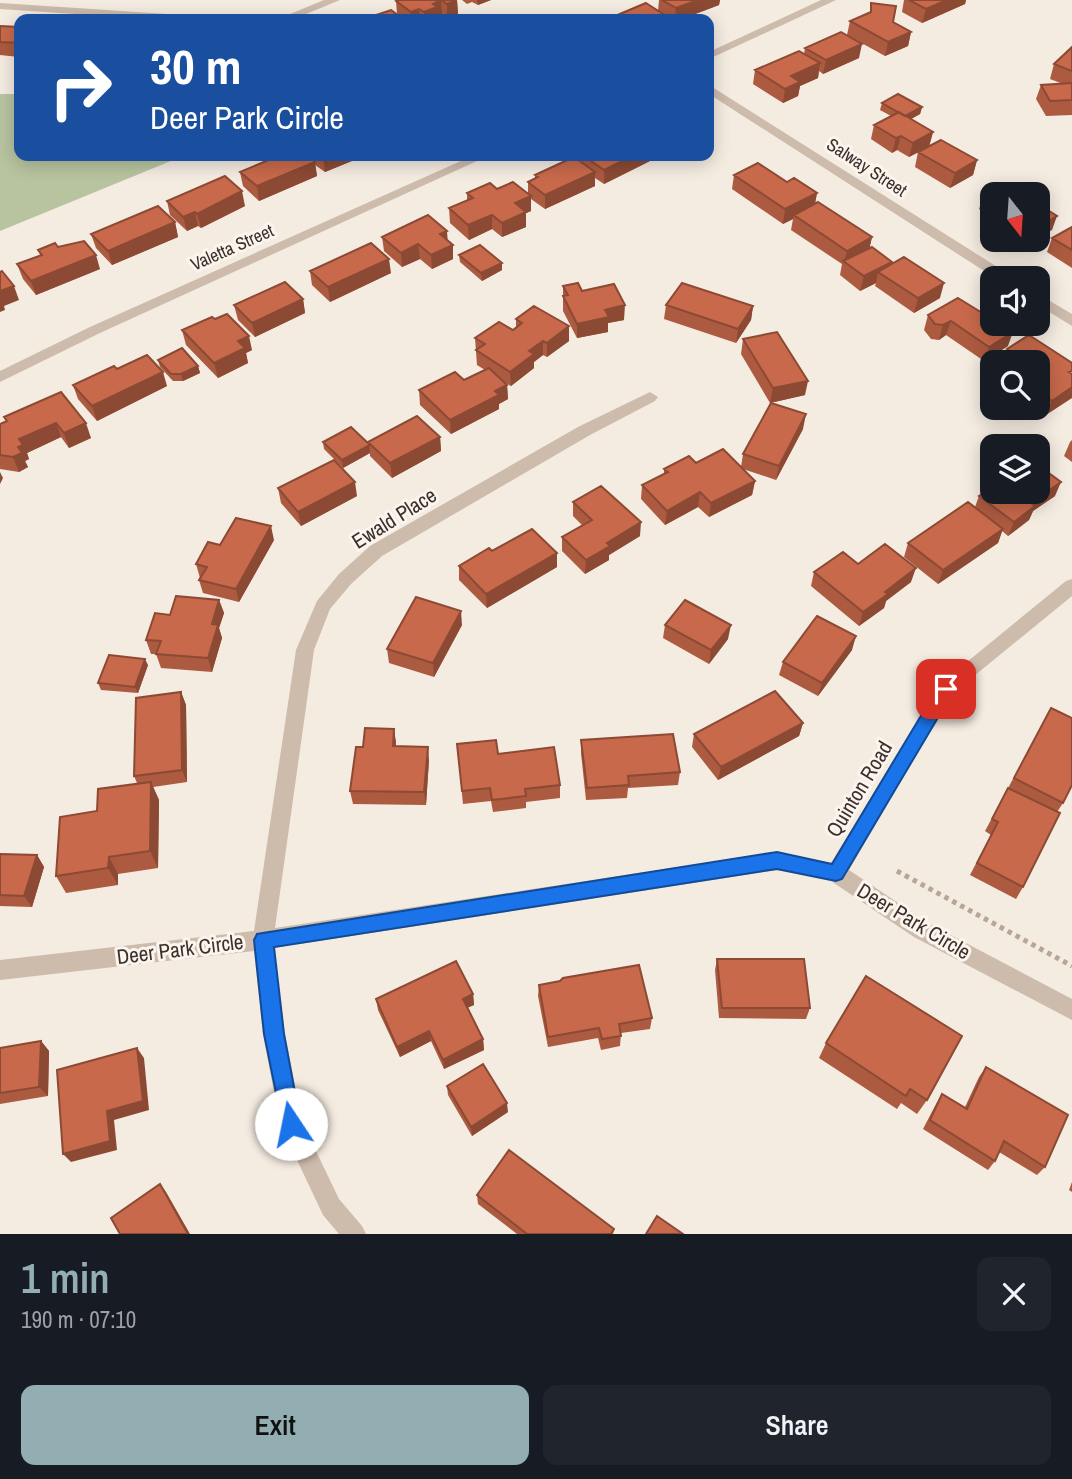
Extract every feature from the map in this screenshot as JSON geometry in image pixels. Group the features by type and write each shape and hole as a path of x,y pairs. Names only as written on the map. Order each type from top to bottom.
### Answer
{"street":[{"path":"297,14 334,0"},
{"path":"714,54 830,0"},
{"path":"0,6 122,14"},
{"name":"Salway Street","path":"714,92 986,266"},
{"path":"451,161 458,166"},
{"name":"Valetta Street","path":"0,377 95,330 470,161"},
{"path":"1050,307 1072,321"},
{"name":"Ewald Place","path":"354,1234 331,1208 291,1124 274,1034 263,940 305,650 323,606 345,579 376,551 650,397"},
{"name":"Quinton Road","path":"836,873 946,689 1072,586"},
{"name":"Deer Park Circle","path":"0,970 263,940 777,860 836,873 921,930 1072,1010"}],"path":[{"path":"897,872 1072,966"}],"green space":[{"path":"0,94 14,94 14,161 171,161 0,231"}],"building":[{"path":"441,0 433,4 437,7 424,12 419,9 411,12 396,1"},
{"path":"662,0 698,0 676,8"},
{"path":"909,0 947,0 926,9"},
{"path":"646,3 663,14 620,14"},
{"path":"871,3 896,6 893,22 911,32 888,42 850,21 871,12"},
{"path":"391,10 396,14 379,14"},
{"path":"0,26 14,27 14,43 0,42"},
{"path":"841,32 862,44 826,60 805,48"},
{"path":"1072,47 1072,71 1054,64"},
{"path":"799,51 820,63 791,76 800,82 785,89 755,70"},
{"path":"1072,83 1072,100 1050,101 1041,85"},
{"path":"898,94 922,107 905,116 882,103"},
{"path":"899,112 933,132 913,143 901,136 896,138 874,125"},
{"path":"941,140 977,160 955,173 918,152"},
{"path":"266,161 315,162 257,186 240,172"},
{"path":"565,161 580,161 595,172 545,195 528,182 538,177 535,175"},
{"path":"591,161 623,161 604,170"},
{"path":"758,163 787,182 794,178 817,193 785,209 734,175"},
{"path":"225,176 242,191 197,214 195,212 183,217 167,201"},
{"path":"513,182 531,196 515,203 526,212 502,223 492,215 468,225 449,208 473,198 467,193 490,183 497,189"},
{"path":"818,202 872,237 847,251 794,215"},
{"path":"158,206 175,222 108,251 91,234"},
{"path":"428,215 447,231 440,234 453,245 431,255 418,244 401,253 382,237"},
{"path":"1072,227 1072,250 1052,238"},
{"path":"84,241 96,255 31,281 17,264 42,255 38,250 55,243 58,247"},
{"path":"371,243 389,259 328,287 310,271"},
{"path":"480,245 502,263 481,273 459,255"},
{"path":"872,247 892,262 864,276 843,261"},
{"path":"904,257 944,283 918,298 878,272"},
{"path":"2,271 14,286 0,291 0,272"},
{"path":"285,282 303,299 252,323 234,305"},
{"path":"578,283 582,291 614,284 625,305 605,310 609,317 577,324 563,296 568,295 563,286"},
{"path":"682,283 753,306 738,329 666,305"},
{"path":"958,298 980,312 980,336 1007,336 989,347 951,321 943,325 935,324 928,315"},
{"path":"534,306 569,326 547,343 543,341 529,351 534,354 510,372 476,350 485,344 475,338 499,322 513,330 522,323 516,319"},
{"path":"227,314 249,336 238,341 245,348 214,363 182,330 212,317 215,319"},
{"path":"777,332 808,381 773,388 743,339"},
{"path":"1031,336 1072,363 1072,371 1069,372 1072,374 1072,387 1052,401 1050,350 1007,349"},
{"path":"182,348 198,366 181,374 171,374 158,360"},
{"path":"147,355 163,372 92,406 73,385 114,366 117,369"},
{"path":"489,368 507,385 495,391 499,395 450,420 419,390 455,372 464,380"},
{"path":"61,392 86,423 64,433 56,423 19,439 23,445 18,447 22,453 13,457 0,455 0,424 7,421 4,417"},
{"path":"771,403 806,414 779,466 743,454"},
{"path":"417,416 440,437 390,463 368,442"},
{"path":"351,427 370,445 342,460 323,442"},
{"path":"723,449 755,481 711,503 700,492 667,511 642,485 668,472 664,469 689,456 696,463"},
{"path":"334,460 355,482 298,512 278,488"},
{"path":"1050,474 1061,482 1050,490"},
{"path":"601,486 641,522 607,543 610,546 586,560 562,537 592,520 573,502"},
{"path":"968,502 1003,529 943,570 908,543"},
{"path":"990,504 1035,506 1014,522"},
{"path":"236,518 271,526 236,589 199,580 207,567 196,564 208,542 220,545"},
{"path":"532,529 557,553 486,594 459,566 489,548 492,551"},
{"path":"885,544 916,568 885,592 888,594 863,612 814,572 843,552 858,564"},
{"path":"176,596 219,600 212,624 218,625 208,658 156,654 161,641 146,640 155,613 170,615"},
{"path":"416,597 461,611 433,663 387,649"},
{"path":"685,600 731,625 711,650 665,625"},
{"path":"817,616 856,636 822,683 783,662"},
{"path":"109,655 145,659 135,687 98,683"},
{"path":"775,691 803,723 721,767 694,734"},
{"path":"181,692 182,770 134,776 136,698"},
{"path":"1051,708 1072,718 1072,785 1063,803 1014,778"},
{"path":"365,728 394,729 393,746 428,747 424,792 350,791 356,747 363,747"},
{"path":"673,734 680,772 628,776 629,785 587,788 581,740"},
{"path":"496,740 498,754 554,747 560,785 525,789 526,796 492,800 490,788 462,791 457,744"},
{"path":"151,782 150,851 109,857 108,868 56,876 60,817 97,811 98,789"},
{"path":"1008,788 1060,813 1023,887 977,863 998,822 992,819"},
{"path":"0,854 37,855 24,896 0,895"},
{"path":"717,959 804,959 810,1008 722,1008"},
{"path":"456,961 473,994 463,999 483,1039 443,1060 429,1031 397,1047 376,999"},
{"path":"639,965 652,1018 619,1024 621,1036 602,1039 599,1028 548,1037 539,985 563,978"},
{"path":"866,976 962,1036 927,1100 910,1089 906,1096 826,1043"},
{"path":"41,1041 39,1087 0,1093 0,1048"},
{"path":"137,1048 143,1101 107,1111 110,1141 63,1154 57,1070"},
{"path":"483,1064 507,1103 471,1127 447,1086"},
{"path":"986,1067 1068,1115 1045,1167 1004,1141 995,1161 930,1120 942,1094 967,1109"},
{"path":"509,1150 614,1229 611,1234 527,1234 477,1195"},
{"path":"160,1184 188,1234 120,1234 111,1218"},
{"path":"657,1216 683,1234 646,1234"}],"route":[{"path":"291,1124 274,1034 263,940 777,860 836,873 946,689"}]}
